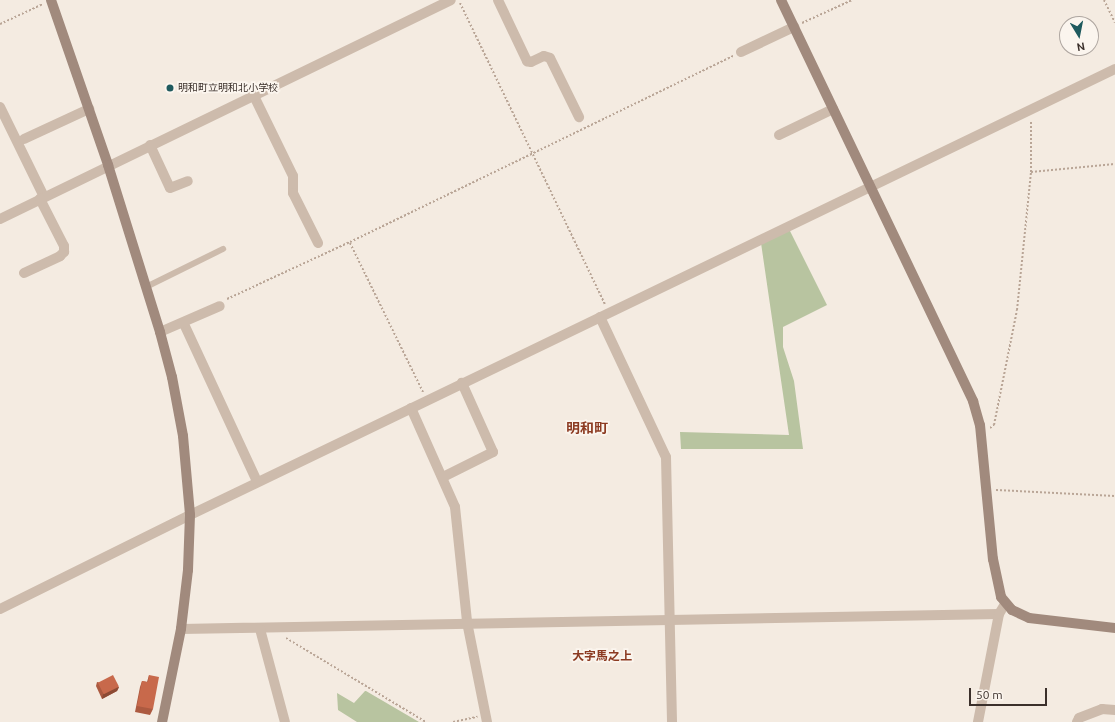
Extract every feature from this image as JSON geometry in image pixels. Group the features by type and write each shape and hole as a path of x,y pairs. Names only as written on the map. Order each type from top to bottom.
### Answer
{"street":[{"path":"51,0 108,165 160,332 182,429 190,515 181,629 162,722"},
{"path":"0,218 253,94 451,0"},
{"path":"498,0 527,61 531,62 544,56 550,58 579,117"},
{"path":"781,0 973,400 981,435 996,581 1005,604 1029,618 1115,628"},
{"path":"741,52 794,27"},
{"path":"0,610 190,515 604,314 1115,69"},
{"path":"253,94 293,176 293,193 318,243"},
{"path":"24,139 89,109"},
{"path":"779,135 833,109"},
{"path":"1,114 64,246 64,252 60,256 24,274"},
{"path":"150,145 170,188 188,181"},
{"path":"160,332 184,324 220,306"},
{"path":"604,314 666,457 668,619 672,722"},
{"path":"184,324 255,477"},
{"path":"443,477 493,452 462,383"},
{"path":"411,408 443,477 455,507 467,622 487,719"},
{"path":"978,722 999,614 1005,604"},
{"path":"181,629 260,629 467,622 999,614"},
{"path":"260,629 285,722"},
{"path":"1077,722 1079,718 1102,709 1115,710"}],"lane":[{"path":"146,287 223,249"}],"path":[{"path":"0,24 51,0"},
{"path":"459,0 533,153 604,314"},
{"path":"794,27 852,0"},
{"path":"1104,0 1115,23"},
{"path":"220,306 221,302 350,242 741,52"},
{"path":"981,435 994,425 1017,310 1031,172 1030,111"},
{"path":"1031,172 1115,164"},
{"path":"350,242 427,400"},
{"path":"987,490 1115,496"},
{"path":"271,628 426,722"},
{"path":"453,722 487,719"}],"green space":[{"path":"789,229 827,305 783,327 783,347 794,381 803,449 681,449 680,432 789,435 761,243"},
{"path":"365,691 419,722 357,722 338,710 337,693 354,703"}],"building":[{"path":"113,675 119,687 104,694 98,683"},
{"path":"149,675 159,677 153,709 137,706 142,681 148,682"}],"place":[{"name":"明和町立明和北小学校","path":"170,88"}],"district":[{"name":"明和町","path":"587,428"},
{"name":"大字馬之上","path":"602,656"}]}
